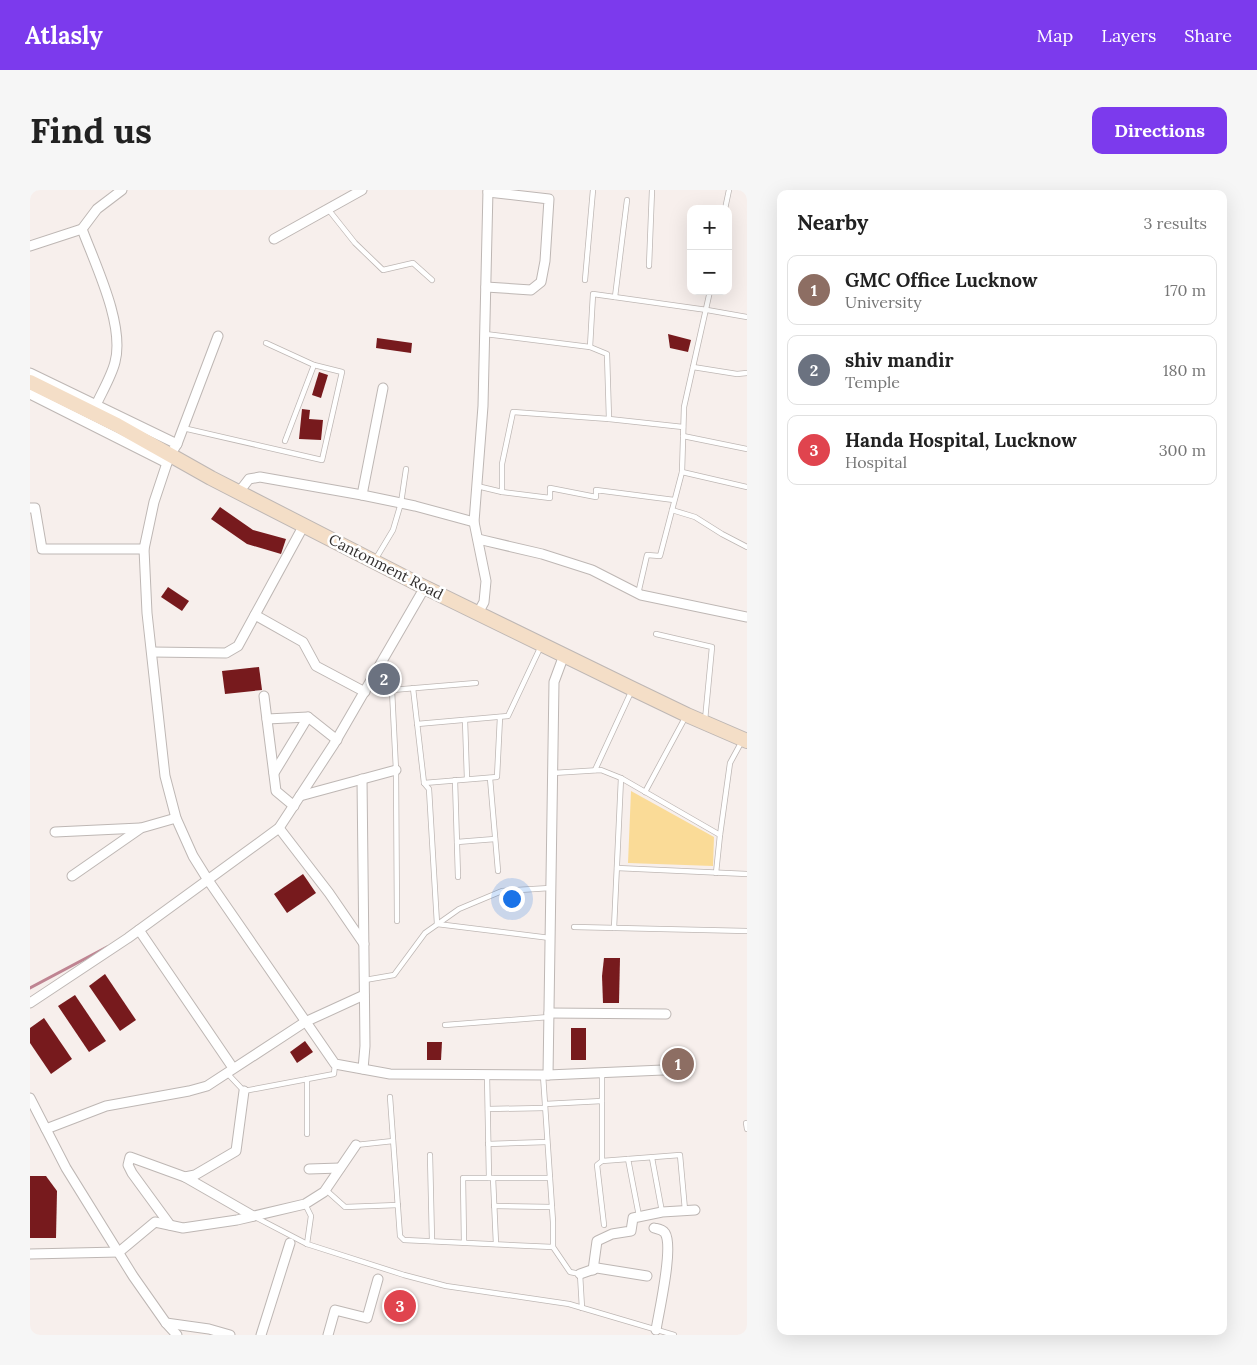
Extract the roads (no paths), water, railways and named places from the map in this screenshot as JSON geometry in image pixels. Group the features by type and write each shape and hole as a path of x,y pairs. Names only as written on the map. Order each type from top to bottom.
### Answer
{"street":[{"path":"30,246 82,229 97,210 122,190"},
{"path":"274,240 362,190"},
{"path":"478,613 484,602 486,581 474,522 483,406 488,191 549,199 545,261 541,282 531,290 486,287"},
{"path":"82,229 110,302 118,342 115,363 96,405"},
{"path":"218,336 154,502 144,549 147,613 165,776 176,818 193,856 335,1064 390,1074 546,1075 663,1070"},
{"path":"30,373 96,405 171,454"},
{"name":"Cantonment Road","path":"30,382 375,562 632,689 745,740"},
{"path":"362,494 383,388"},
{"path":"30,394 171,454"},
{"path":"239,492 249,479 260,477 362,494 474,522"},
{"path":"30,508 35,508 42,549 144,549"},
{"path":"152,652 226,653 238,646 304,525"},
{"path":"478,539 542,554 592,570 638,594 747,616"},
{"path":"30,1003 139,930 279,828 337,740 425,587"},
{"path":"255,615 303,642 316,666 367,688"},
{"path":"546,1075 549,1015 554,682 564,655"},
{"path":"264,696 276,791 294,806"},
{"path":"267,720 308,717 337,740"},
{"path":"274,773 308,717"},
{"path":"300,796 396,770"},
{"path":"362,779 365,1046 363,1069"},
{"path":"55,832 141,828 176,818"},
{"path":"72,876 141,828"},
{"path":"279,828 329,893 364,944"},
{"path":"139,930 230,1071"},
{"path":"46,1128 106,1106 207,1086 306,1022 364,995"},
{"path":"549,1015 666,1014"},
{"path":"185,1177 195,1175 236,1151 244,1091"},
{"path":"30,1098 33,1112 46,1128 66,1168 166,1323 177,1335"},
{"path":"30,1254 119,1252 155,1222 183,1228 237,1220 305,1204 325,1189 356,1145"},
{"path":"170,1225 132,1173 128,1165 130,1156 185,1177 253,1216"},
{"path":"309,1169 340,1168"},
{"path":"593,1270 597,1241 612,1234 631,1231 633,1218 662,1212 696,1210"},
{"path":"654,1228 663,1230 668,1248 656,1330"},
{"path":"262,1335 290,1243"},
{"path":"580,1274 597,1268 647,1276"},
{"path":"328,1335 335,1310 367,1318 378,1279"},
{"path":"166,1323 209,1329 230,1335"}],"lane":[{"path":"586,280 593,190"},
{"path":"649,266 652,190"},
{"path":"725,190 729,190 726,205"},
{"path":"615,297 627,200"},
{"path":"328,209 355,243 383,270 413,263 432,280"},
{"path":"590,347 593,294 747,317"},
{"path":"638,594 647,554 660,556 682,472 684,407 709,295"},
{"path":"485,334 590,347 607,354 609,419"},
{"path":"183,428 322,460 342,372 314,365 266,343"},
{"path":"285,441 314,365"},
{"path":"693,367 737,374 747,373"},
{"path":"502,492 502,464 513,412 609,419 683,428"},
{"path":"683,436 747,449"},
{"path":"375,562 393,530 406,469"},
{"path":"682,472 747,487"},
{"path":"477,486 502,492 550,498 550,488 596,497 596,490 674,500"},
{"path":"672,510 695,517 747,547"},
{"path":"656,634 712,647 705,722"},
{"path":"417,724 508,716 542,644"},
{"path":"367,688 392,690 476,683"},
{"path":"413,688 424,783 430,789 437,924"},
{"path":"595,770 632,689"},
{"path":"392,690 396,770 397,921"},
{"path":"645,792 687,714"},
{"path":"424,783 498,777 500,717"},
{"path":"465,720 466,779"},
{"path":"716,873 730,763 745,740"},
{"path":"552,773 601,770 621,778 720,835"},
{"path":"490,778 498,871"},
{"path":"614,928 621,778"},
{"path":"455,780 458,877"},
{"path":"457,842 495,839"},
{"path":"617,868 747,874"},
{"path":"364,980 394,976 425,933 459,909 502,892 550,888"},
{"path":"437,924 550,938"},
{"path":"574,927 747,931"},
{"path":"445,1025 549,1015"},
{"path":"230,1071 244,1091 334,1074 335,1064"},
{"path":"602,1073 602,1162"},
{"path":"487,1075 488,1144 496,1244"},
{"path":"546,1075 545,1106 553,1247 570,1272 580,1274 582,1308"},
{"path":"307,1079 307,1134"},
{"path":"390,1097 400,1236 404,1240 553,1247"},
{"path":"488,1109 602,1101"},
{"path":"746,1123 747,1130"},
{"path":"356,1145 393,1141"},
{"path":"488,1144 547,1142"},
{"path":"430,1155 432,1241"},
{"path":"604,1226 597,1165 602,1162 680,1155 685,1211"},
{"path":"652,1158 662,1212"},
{"path":"628,1159 639,1216"},
{"path":"464,1242 463,1178 550,1178"},
{"path":"325,1189 345,1207 398,1205"},
{"path":"305,1204 311,1216 307,1244"},
{"path":"494,1206 552,1207"},
{"path":"253,1216 307,1244 404,1276 446,1286 525,1296 569,1304 674,1335"}],"waterway":[{"path":"30,988 107,947"}],"place":[{"name":"shiv mandir","path":"384,679"},
{"name":"GMC Office Lucknow","path":"678,1064"},
{"name":"Handa Hospital, Lucknow","path":"400,1306"}]}
